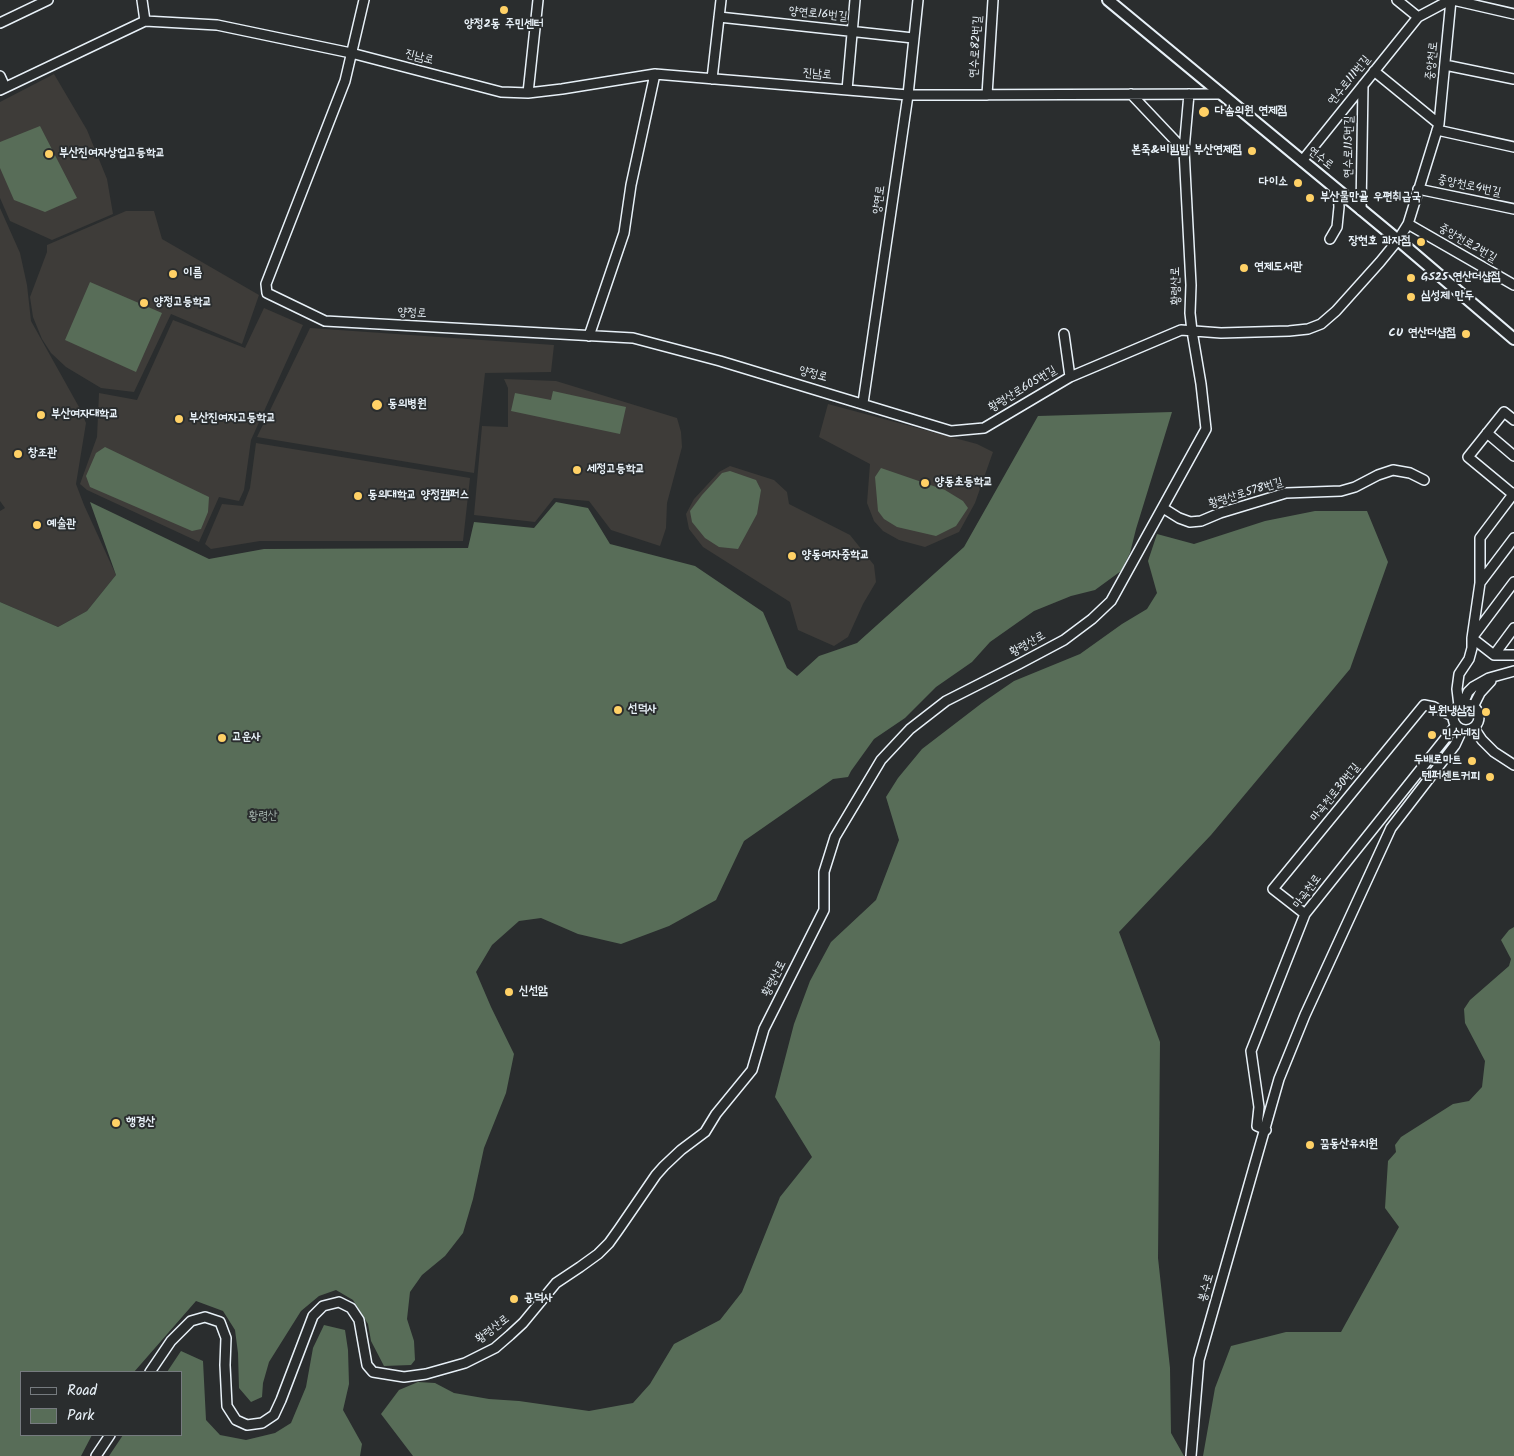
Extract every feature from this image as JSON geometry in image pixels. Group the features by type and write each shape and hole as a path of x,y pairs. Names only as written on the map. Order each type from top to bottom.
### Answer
{"main road":[{"name":"연수로","path":"1108,0 1398,240 1514,339"}],"street":[{"path":"0,23 48,0"},
{"path":"142,0 145,21"},
{"name":"양정로","path":"364,0 345,81 266,284 267,293 325,321 632,338 720,361 864,403"},
{"path":"528,93 538,0"},
{"path":"712,79 721,0"},
{"name":"진남로","path":"847,90 856,0"},
{"name":"양연로","path":"864,403 908,95 918,0"},
{"name":"연수로82번길","path":"987,95 993,0"},
{"path":"1397,0 1418,17 1451,0 1514,14"},
{"name":"중앙천로","path":"1398,240 1408,224 1438,127 1451,0"},
{"name":"연수로111번길","path":"1302,161 1418,17"},
{"name":"양연로16번길","path":"719,18 914,38"},
{"name":"진남로","path":"3,89 145,21 218,25 351,52 501,92 528,93 655,74 908,95 1222,94"},
{"path":"1445,65 1514,79"},
{"path":"1374,71 1438,127 1514,147"},
{"path":"589,336 624,233 655,74"},
{"path":"0,76 3,89"},
{"name":"연수로115번길","path":"1361,210 1363,85"},
{"path":"1132,94 1184,150"},
{"name":"황령산로","path":"151,1371 171,1341 191,1321 205,1317 220,1322 226,1338 226,1406 236,1420 247,1425 262,1423 274,1415 282,1400 313,1316 323,1306 339,1302 351,1308 359,1320 366,1365 373,1372 404,1377 426,1374 459,1365 495,1348 523,1323 556,1282 598,1254 609,1243 656,1175 681,1150 705,1132 716,1114 752,1070 764,1029 824,910 824,872 835,837 881,760 910,729 946,701 1064,640 1092,619 1111,601 1206,430 1192,331 1184,150 1189,94"},
{"name":"중앙천로4번길","path":"1418,189 1514,210"},
{"path":"1330,239 1337,227 1338,191"},
{"name":"중앙천로2번길","path":"1408,224 1514,286"},
{"name":"황령산로605번길","path":"864,403 951,431 984,428 1070,377 1182,330 1221,333 1289,331 1308,329 1321,324 1336,311 1398,240"},
{"path":"1064,334 1070,377"},
{"path":"1461,705 1457,689 1459,674 1469,659 1472,648 1480,584 1480,538 1514,494 1468,457 1504,412 1514,420"},
{"path":"1487,433 1514,456"},
{"name":"황령산로578번길","path":"1163,508 1179,518 1190,522 1201,521 1220,513 1286,493 1341,491 1355,487 1378,475 1393,470 1410,473 1424,480"},
{"path":"1480,584 1514,538"},
{"path":"1472,638 1514,582"},
{"path":"1494,656 1514,628"},
{"path":"1472,638 1494,656 1514,655"},
{"path":"1461,705 1468,704 1477,711 1478,723 1474,728 1468,730 1459,728 1453,722 1454,710 1461,705 1473,687 1489,678 1514,671"},
{"path":"1473,706 1480,693 1497,676"},
{"name":"마곡천로30번길","path":"1305,914 1273,889 1424,705 1434,707 1452,716"},
{"name":"마곡천로","path":"1266,1130 1257,1126 1259,1107 1251,1051 1305,914 1459,728"},
{"name":"봉수로","path":"1191,1456 1199,1360 1279,1079 1305,1015 1391,828 1455,745 1459,728"},
{"path":"1474,728 1482,740 1494,752 1514,765"},
{"path":"96,1456 109,1436"}],"shaded area":[{"name":"부산진여자상업고등학교","path":"54,74 87,130 107,179 113,214 52,240 10,221 0,198 0,102"},
{"name":"부산여자대학교","path":"0,208 20,253 27,285 31,321 86,423 76,484 116,575 87,611 58,627 0,602 0,511 5,508 0,501"},
{"name":"양정고등학교","path":"126,211 154,211 162,239 259,295 242,344 171,314 134,392 101,388 66,367 51,353 42,339 33,317 30,297 47,252 47,245"},
{"name":"부산진여자고등학교","path":"264,308 303,325 251,440 244,490 239,501 219,497 199,542 87,490 80,484 97,437 99,393 137,400 173,320 245,348"},
{"name":"동의병원","path":"310,328 554,345 551,372 485,373 474,473 257,437"},
{"name":"세정고등학교","path":"504,379 556,381 677,418 681,432 682,447 667,503 666,528 660,546 611,530 589,501 554,498 535,522 474,515 482,426 508,427 508,388"},
{"name":"양동초등학교","path":"828,404 977,444 993,452 975,503 959,532 925,547 899,540 883,531 874,521 867,503 870,464 819,437"},
{"name":"동의대학교 양정캠퍼스","path":"256,443 470,478 463,541 260,541 211,549 205,544 222,504 243,506 250,488"},
{"name":"양동여자중학교","path":"730,466 774,480 787,492 789,504 850,535 874,565 876,582 863,604 848,637 834,646 798,630 790,602 703,547 689,529 686,514 694,499 719,472"}],"green space":[{"path":"40,126 77,198 45,212 14,200 0,168 0,142"},
{"path":"90,282 162,313 136,372 65,340"},
{"path":"553,391 626,407 620,434 511,411 515,393 551,400"},
{"name":"황령산","path":"1172,412 1130,553 1121,571 1095,590 1071,596 1034,611 990,642 972,662 936,687 905,718 874,739 848,777 833,779 744,841 716,900 669,926 621,944 578,934 541,918 519,921 492,945 476,972 514,1054 506,1093 484,1148 473,1199 463,1233 445,1256 422,1275 410,1292 407,1319 414,1341 415,1360 411,1365 384,1366 371,1341 368,1324 353,1300 336,1290 319,1296 301,1311 269,1362 263,1383 262,1397 251,1402 239,1388 235,1330 223,1311 196,1301 135,1371 20,1371 20,1436 91,1436 81,1456 0,1456 0,602 58,627 87,611 116,575 90,502 209,559 264,549 468,548 474,522 534,528 556,502 588,508 610,544 695,566 763,612 787,668 797,676 819,656 857,643 964,547 1038,416"},
{"path":"105,447 209,497 208,512 201,529 192,531 90,487 86,476 96,453"},
{"path":"881,468 945,490 963,501 968,508 956,526 936,536 897,527 884,519 878,511 875,477"},
{"path":"730,471 756,480 761,490 757,514 738,549 719,547 705,538 692,522 690,511 722,473"},
{"path":"1315,511 1367,511 1388,562 1350,669 1211,835 1119,932 1160,1042 1158,1258 1170,1368 1171,1433 1184,1456 413,1456 381,1414 399,1390 418,1382 435,1383 454,1393 589,1411 633,1403 650,1384 674,1344 720,1320 742,1292 780,1197 812,1157 775,1097 794,1024 810,981 831,942 876,900 899,840 886,797 898,778 922,749 1014,681 1080,654 1147,609 1157,593 1148,561 1157,534 1194,544 1265,521"},
{"path":"1514,927 1514,1456 1203,1456 1215,1388 1231,1346 1286,1332 1341,1332 1399,1227 1385,1208 1388,1161 1396,1152 1395,1145 1401,1137 1453,1104 1469,1101 1482,1087 1485,1061 1465,1023 1464,1009 1470,1000 1509,966 1511,959 1501,940"},
{"path":"324,1325 345,1330 348,1350 349,1384 343,1410 362,1444 360,1456 109,1456 122,1436 182,1436 182,1371 168,1371 181,1351 203,1361 206,1420 220,1435 246,1440 275,1433 291,1423 306,1387 313,1348"}],"place":[{"name":"양정2동 주민센터","path":"504,10"},
{"name":"다솜의원 연제점","path":"1204,112"},
{"name":"본죽&비빔밥 부산연제점","path":"1252,151"},
{"name":"부산진여자상업고등학교","path":"49,154"},
{"name":"다이소","path":"1298,183"},
{"name":"부산물만골 우편취급국","path":"1310,198"},
{"name":"장현호 과자점","path":"1421,242"},
{"name":"연제도서관","path":"1244,268"},
{"name":"이름","path":"173,274"},
{"name":"GS25 연산더샵점","path":"1411,278"},
{"name":"심성제 만두","path":"1411,297"},
{"name":"양정고등학교","path":"144,303"},
{"name":"CU 연산더샵점","path":"1466,334"},
{"name":"동의병원","path":"377,405"},
{"name":"부산여자대학교","path":"41,415"},
{"name":"부산진여자고등학교","path":"179,419"},
{"name":"창조관","path":"18,454"},
{"name":"세정고등학교","path":"577,470"},
{"name":"양동초등학교","path":"925,483"},
{"name":"동의대학교 양정캠퍼스","path":"358,496"},
{"name":"예술관","path":"37,525"},
{"name":"양동여자중학교","path":"792,556"},
{"name":"선덕사","path":"618,710"},
{"name":"부원냉삼집","path":"1486,712"},
{"name":"민수네집","path":"1432,735"},
{"name":"고운사","path":"222,738"},
{"name":"두배로마트","path":"1472,761"},
{"name":"텐퍼센트커피","path":"1490,777"},
{"name":"신선암","path":"509,992"},
{"name":"행경산","path":"116,1123"},
{"name":"꿈동산유치원","path":"1310,1145"},
{"name":"공덕사","path":"514,1299"}]}
